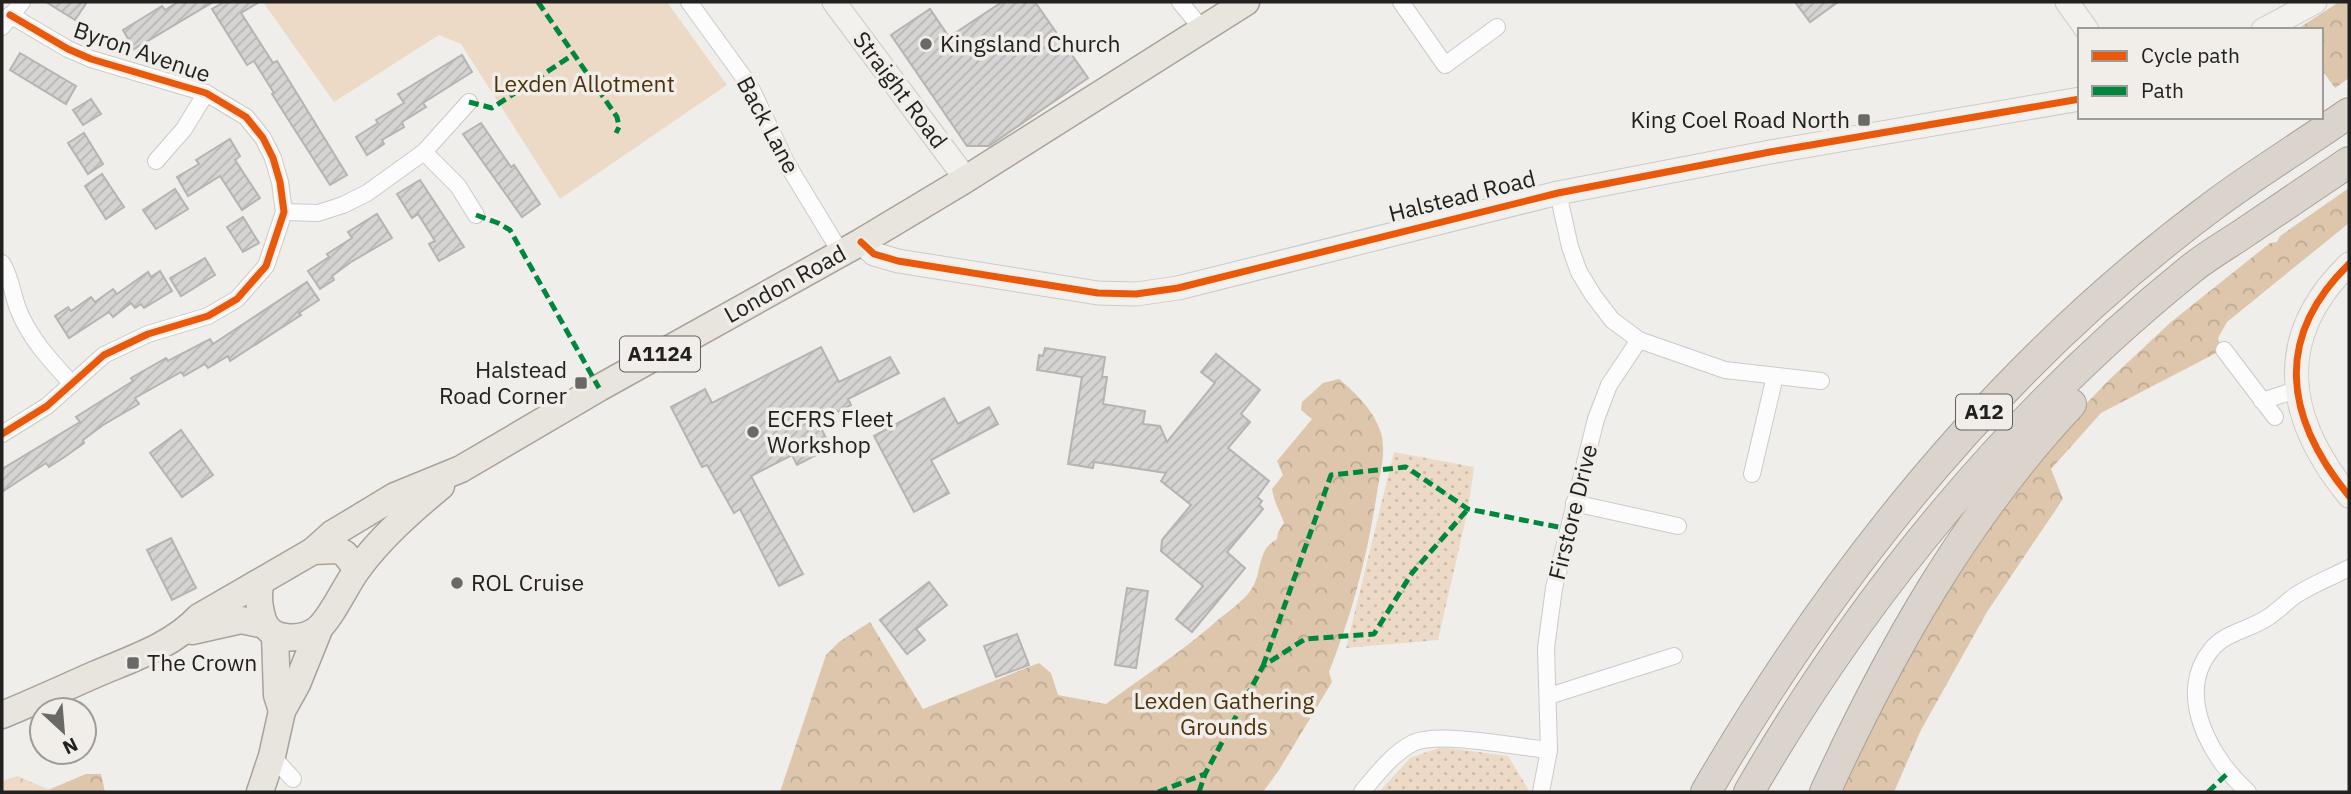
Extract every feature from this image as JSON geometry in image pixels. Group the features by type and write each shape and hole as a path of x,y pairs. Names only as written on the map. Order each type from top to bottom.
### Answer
{"highway":[{"name":"A12","path":"1706,792 1760,701 1831,596 1889,520 1952,445 2026,367 2158,249 2214,204 2349,113"},
{"name":"A12","path":"1749,792 1812,687 1847,637 1924,536 1975,475 2058,389 2120,330 2193,268 2349,162"},
{"name":"A12","path":"1825,792 1903,636 2001,487 2085,388 2201,282 2257,224"}],"main road":[{"name":"London Road","path":"185,632 199,617 313,551 332,534 395,496 461,469 599,388 851,248 966,179 1246,2"},
{"name":"London Road","path":"282,711 297,684 320,627 357,569 407,514 461,469"},
{"path":"313,551 328,548 338,550 345,554 357,569"},
{"path":"260,792 272,756 282,711 277,695 270,630 259,600 261,582"},
{"path":"2,715 133,658 185,632 205,630 241,620 300,637 320,627"}],"street":[{"path":"6,21 22,2"},
{"name":"Back Lane","path":"689,2 750,86 787,164 851,248"},
{"name":"Straight Road","path":"834,2 966,179"},
{"path":"1180,2 1203,30"},
{"path":"1401,2 1445,65 1497,27"},
{"path":"2067,2 2086,28"},
{"path":"2267,28 2315,2"},
{"name":"Byron Avenue","path":"2,434 47,406 104,355 126,343 208,316 237,299 266,265 284,212 273,158 263,138 246,117 206,93 91,59 6,21"},
{"name":"Byron Avenue","path":"156,161 184,129 206,93"},
{"name":"Halstead Road","path":"851,248 898,261 1098,293 1136,294 1178,288 1558,193 1770,152 2078,99"},
{"path":"284,212 318,213 367,193 424,152 469,103"},
{"path":"424,152 458,186 477,215"},
{"path":"1558,193 1570,247 1579,272 1612,320 1639,340 1725,370 1821,381"},
{"path":"2,263 29,332 42,352 72,384"},
{"path":"2349,264 2327,287 2313,307 2305,326 2297,366 2296,390 2315,444 2349,496"},
{"name":"Firstore Drive","path":"1541,792 1549,750 1546,648 1554,588 1596,419 1609,385 1639,340"},
{"path":"2224,350 2275,417"},
{"path":"1752,474 1775,376"},
{"path":"2262,401 2296,390"},
{"path":"1574,503 1678,526"},
{"path":"2248,792 2235,780 2219,758 2202,722 2195,695 2202,664 2222,639 2263,621 2296,595 2349,568"},
{"path":"1549,696 1674,656"},
{"path":"1362,792 1392,759 1413,744 1437,737 1549,750"},
{"path":"272,756 293,779"}],"green space":[{"name":"Lexden Allotment","path":"263,2 667,2 727,85 560,199 461,44 439,35 334,102"},
{"path":"2339,2 2349,2 2349,78 2335,88 2323,72 2323,28 2299,28"},
{"path":"2349,188 2349,223 2227,322 2218,338 2220,351 2101,413 2051,469 2063,499 1987,612 1921,730 1894,792 1828,792 1918,618 2054,437 2110,379 2171,322 2270,243 2277,242 2280,236"},
{"name":"Lexden Gathering Grounds","path":"1339,379 1364,403 1381,433 1382,460 1374,511 1353,603 1329,672 1332,682 1263,792 780,792 826,655 839,642 870,622 923,709 1039,663 1051,673 1058,695 1106,704 1178,652 1238,604 1253,586 1265,550 1277,539 1284,523 1272,489 1283,475 1277,461 1312,419 1301,410 1302,402 1323,383"},
{"path":"1394,452 1474,467 1468,509 1438,640 1346,648"},
{"path":"1441,747 1508,756 1530,792 1379,792 1410,758"},
{"path":"86,774 101,774 105,792 48,790"},
{"path":"17,776 55,792 2,792 2,781"}],"building":[{"path":"46,2 87,2 75,20"},
{"path":"178,2 213,2 134,49 123,30 162,6 165,10"},
{"path":"224,2 259,2 241,13 273,63 277,61 347,175 330,185 254,61 247,65 212,9"},
{"path":"1002,2 1035,2 1088,78 989,146 967,146 891,35 930,9 949,37"},
{"path":"1795,2 1838,2 1810,22"},
{"path":"20,53 76,86 66,104 10,70"},
{"path":"462,55 472,72 423,103 426,107 402,122 404,127 382,140 384,144 367,155 356,137 378,123 376,120 404,103 398,94"},
{"path":"91,99 101,114 83,125 73,110"},
{"path":"481,123 540,204 522,217 463,134"},
{"path":"84,133 103,164 88,174 68,143"},
{"path":"230,139 240,156 235,160 260,198 242,210 220,176 188,196 177,177 199,164 196,160"},
{"path":"102,174 124,207 106,219 85,186"},
{"path":"420,180 464,247 439,261 429,244 435,241 418,214 412,218 397,194"},
{"path":"175,189 188,209 156,229 143,210"},
{"path":"377,214 392,238 351,262 332,276 334,280 320,289 308,271 329,257 327,254 352,238 348,232"},
{"path":"243,217 259,243 243,252 227,227"},
{"path":"205,258 215,275 181,296 170,278"},
{"path":"160,271 172,291 144,308 141,304 135,308 131,303 113,317 109,312 69,338 55,316 68,307 71,311 91,297 95,302 113,289 117,294 148,272 151,277"},
{"path":"307,282 319,300 299,313 301,315 230,361 228,356 208,368 205,364 184,376 181,372 135,398 139,404 103,425 63,458 49,467 46,463 2,492 2,469 80,422 76,417 133,381 131,378 166,358 168,361 210,339 213,344"},
{"name":"ECFRS Fleet Workshop","path":"821,347 839,382 890,357 899,373 848,399 851,405 818,422 828,442 817,447 820,453 797,465 792,455 751,476 803,574 779,586 740,509 734,513 707,465 702,467 671,407 705,389 712,403"},
{"path":"1045,348 1105,357 1102,377 1107,377 1103,404 1145,411 1143,424 1160,426 1167,442 1215,383 1201,372 1216,354 1260,390 1241,414 1250,422 1228,448 1269,481 1257,497 1262,501 1259,505 1263,509 1227,552 1245,568 1192,632 1176,619 1203,586 1161,551 1162,540 1191,505 1161,481 1166,473 1094,462 1093,468 1068,464 1082,377 1037,370 1039,355 1043,356"},
{"path":"944,398 958,424 989,407 998,424 931,460 949,493 914,512 874,436"},
{"path":"181,430 213,475 182,497 150,453"},
{"path":"171,538 196,588 172,600 147,550"},
{"path":"929,582 947,605 916,629 925,640 907,654 880,620"},
{"path":"1127,588 1148,591 1136,668 1115,665"},
{"path":"1017,634 1029,665 996,677 984,646"}],"marked path":[{"path":"538,2 617,117 619,127 616,133"},
{"path":"469,102 492,108 574,54"},
{"path":"476,215 510,230 599,388"},
{"path":"1263,666 1331,475 1406,467 1468,509 1568,529"},
{"path":"1199,792 1205,774 1263,666 1305,639 1374,634 1412,573 1468,509"},
{"path":"2208,792 2229,772"},
{"path":"1158,792 1205,774"}],"cycle path":[{"path":"2,434 47,406 104,355 148,334 208,316 237,299 266,266 284,212 273,158 263,138 246,117 206,93 91,59 68,49 10,15"},
{"path":"861,242 874,254 898,261 1098,293 1136,294 1178,288 1558,193 1770,152 2078,99"},
{"path":"2349,264 2325,292 2308,320 2299,349 2296,378 2301,408 2311,437 2349,496"}],"place":[{"name":"Kingsland Church","path":"926,44"},
{"name":"King Coel Road North","path":"1864,120"},
{"name":"Halstead Road Corner","path":"581,383"},
{"name":"ECFRS Fleet Workshop","path":"753,432"},
{"name":"ROL Cruise","path":"457,583"},
{"name":"The Crown","path":"133,663"}]}
